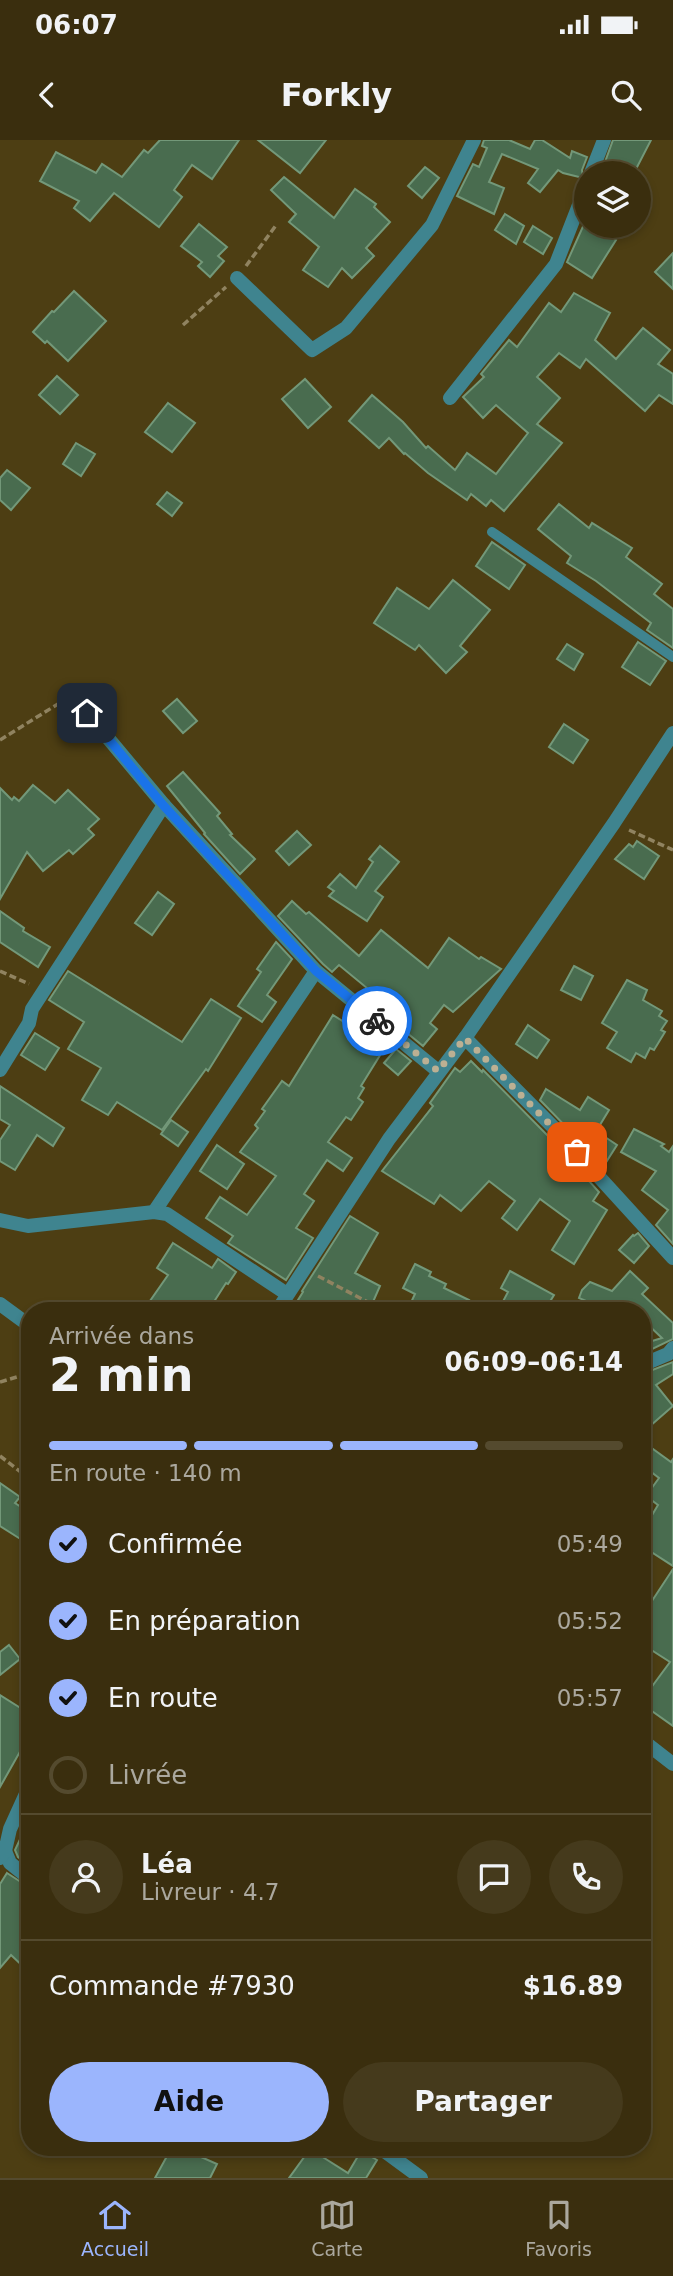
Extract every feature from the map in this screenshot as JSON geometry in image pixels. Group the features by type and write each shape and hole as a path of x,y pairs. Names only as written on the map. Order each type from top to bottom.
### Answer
{"street":[{"path":"237,278 312,350 346,328 432,225 474,140"},
{"path":"596,161 604,140"},
{"path":"450,398 556,264 574,218"},
{"path":"72,695 163,805 316,971 438,1071"},
{"path":"282,1302 388,1139 465,1038 673,733"},
{"path":"0,1070 29,1023 32,1009 163,805"},
{"path":"154,1212 316,971"},
{"path":"465,1038 568,1142 673,1258"},
{"path":"0,1220 28,1226 154,1212 167,1214 287,1294"},
{"path":"0,1304 21,1319"},
{"path":"651,1361 667,1354 673,1348"},
{"path":"651,1747 673,1764"},
{"path":"21,1799 5,1825 2,1854 21,1872"},
{"path":"391,2156 421,2178"}],"lane":[{"path":"492,532 673,657"}],"path":[{"path":"0,740 72,695"},
{"path":"614,823 673,850"},
{"path":"0,971 44,991"},
{"path":"303,1268 368,1302"},
{"path":"0,1382 21,1376"},
{"path":"0,1457 21,1472"}],"building":[{"path":"160,140 239,140 212,179 192,165 174,190 182,197 159,227 114,193 90,221 74,208 79,201 40,181 56,152 96,173 102,164 122,177 144,150 148,153"},
{"path":"258,140 326,140 300,173"},
{"path":"484,140 509,140 530,149 535,140 542,140 570,158 572,151 587,157 585,161 574,161 574,176 558,170 540,192 528,183 538,169 502,154 489,182 504,188 494,214 457,196 473,164 479,167 487,148 482,146"},
{"path":"613,140 651,140 640,161 605,161"},
{"path":"425,167 439,178 422,198 408,186"},
{"path":"284,177 334,218 355,189 376,204 374,207 390,222 366,248 374,256 352,278 342,268 328,287 303,270 319,247 289,222 296,214 271,190"},
{"path":"505,214 524,226 516,244 495,230"},
{"path":"199,224 227,247 218,256 224,261 210,277 198,266 202,262 181,246"},
{"path":"533,226 552,238 543,254 524,242"},
{"path":"578,238 616,240 592,278 567,262"},
{"path":"673,253 673,289 655,272"},
{"path":"74,291 106,321 68,361 33,332"},
{"path":"574,293 610,313 595,340 616,359 643,328 670,350 658,364 673,374 673,404 659,395 645,411 586,359 580,368 559,353 537,377 560,398 537,424 562,443 504,511 491,500 486,506 471,494 467,500 404,454 389,438 379,448 349,421 372,395 403,422 426,448 428,446 455,470 467,453 496,474 528,433 496,405 483,418 463,397 484,377 481,374 509,340 517,347 549,303 561,312"},
{"path":"57,376 78,395 60,414 39,395"},
{"path":"305,379 331,407 308,428 282,399"},
{"path":"168,403 195,423 172,452 145,432"},
{"path":"76,443 95,454 81,476 63,464"},
{"path":"7,470 30,488 11,510 0,500 0,478"},
{"path":"167,492 182,503 172,516 157,504"},
{"path":"559,504 589,528 592,523 632,548 626,557 662,584 654,594 673,609 673,648 647,630 651,623 596,581 567,563 571,556 538,529"},
{"path":"492,542 525,565 509,589 476,566"},
{"path":"453,580 490,610 460,646 467,652 446,673 419,645 415,650 374,623 397,588 429,609"},
{"path":"638,642 666,661 650,685 622,667"},
{"path":"567,644 583,654 574,670 557,659"},
{"path":"177,699 197,721 183,733 163,711"},
{"path":"564,724 588,740 573,763 549,747"},
{"path":"183,772 220,813 217,816 232,834 230,835 255,859 240,874 204,834 167,786"},
{"path":"33,785 55,803 68,790 99,819 88,829 94,835 73,854 69,850 43,871 27,852 0,899 0,788 12,800 14,797 19,801"},
{"path":"297,831 311,845 289,865 276,851"},
{"path":"637,841 659,856 644,879 615,859 629,844 633,847"},
{"path":"380,846 399,862 375,891 383,897 367,921 329,896 334,891 328,887 340,874 356,888 373,862 369,859"},
{"path":"158,892 174,904 152,935 135,923"},
{"path":"292,901 306,914 309,912 359,956 381,930 428,968 449,938 479,959 481,957 501,969 453,1012 444,1005 430,1023 437,1029 423,1046 384,1014 390,1007 339,965 332,972 278,916"},
{"path":"0,911 24,928 23,931 50,947 38,967 0,942"},
{"path":"276,942 292,959 267,995 276,1002 262,1022 238,1006 261,972 257,969"},
{"path":"574,966 593,976 581,1000 561,990"},
{"path":"68,971 182,1042 211,999 241,1018 208,1071 206,1069 162,1130 117,1102 108,1115 82,1100 101,1068 68,1049 84,1022 49,1000"},
{"path":"627,980 647,990 643,1000 662,1011 659,1016 667,1021 661,1030 665,1032 654,1050 650,1048 645,1058 636,1053 631,1062 607,1048 617,1032 602,1023"},
{"path":"333,1015 358,1031 355,1036 382,1052 361,1086 364,1088 358,1098 363,1102 351,1120 346,1117 328,1142 352,1158 343,1171 327,1160 304,1194 314,1201 296,1228 313,1238 286,1280 228,1243 233,1236 206,1218 220,1197 247,1215 276,1176 240,1152 258,1128 255,1125 265,1111 262,1109 282,1081 289,1086"},
{"path":"528,1025 549,1040 537,1058 516,1044"},
{"path":"35,1033 59,1048 45,1070 21,1055"},
{"path":"396,1049 411,1061 398,1075 384,1063"},
{"path":"471,1061 552,1140 599,1192 593,1201 607,1210 574,1264 552,1250 570,1221 540,1199 517,1230 502,1218 515,1201 489,1181 461,1211 440,1195 434,1204 382,1171 433,1106 430,1103 455,1068 460,1072"},
{"path":"0,1086 64,1128 53,1146 37,1135 15,1170 0,1161 0,1140 10,1125 0,1119"},
{"path":"546,1089 580,1110 588,1097 609,1110 595,1133 582,1125 571,1132 540,1100"},
{"path":"171,1120 188,1132 178,1146 161,1134"},
{"path":"634,1129 664,1144 661,1146 669,1152 673,1146 673,1244 656,1225 668,1210 642,1190 656,1171 621,1152"},
{"path":"605,1137 617,1145 603,1167 593,1156"},
{"path":"217,1145 244,1164 227,1189 200,1171"},
{"path":"350,1216 378,1233 355,1273 380,1286 373,1302 301,1302 298,1300"},
{"path":"638,1233 649,1246 634,1263 619,1250"},
{"path":"173,1243 212,1268 218,1259 236,1272 214,1302 149,1302 168,1275 157,1268"},
{"path":"415,1264 431,1272 429,1276 446,1284 444,1288 469,1300 411,1302 415,1294 403,1288"},
{"path":"510,1271 554,1295 550,1302 503,1302 508,1292 501,1288"},
{"path":"630,1271 648,1288 642,1294 651,1302 588,1302 579,1298 590,1282 612,1291"},
{"path":"651,1302 673,1323 673,1339 651,1350 651,1341 662,1338 651,1328"},
{"path":"673,1362 673,1374 656,1385 673,1406 651,1425 651,1371"},
{"path":"651,1448 671,1462 673,1459 673,1566 651,1552 651,1517 658,1505 651,1500 651,1489 659,1478 651,1472"},
{"path":"0,1483 20,1497 15,1503 21,1507 21,1539 0,1526"},
{"path":"673,1569 673,1726 651,1710 651,1688 670,1662 651,1650 651,1602"},
{"path":"9,1645 20,1659 0,1675 0,1652"},
{"path":"0,1695 21,1708 21,1750 0,1787"},
{"path":"21,1837 21,1859 15,1850"},
{"path":"7,1873 21,1882 21,1964 11,1955 0,1968 0,1884"},
{"path":"167,2156 202,2156 217,2164 210,2178 155,2178"},
{"path":"305,2156 321,2156 348,2173 358,2156 370,2156 377,2160 366,2178 289,2178"}],"way so far":[{"path":"377,1021 438,1071 465,1038 577,1152"}],"route":[{"path":"87,713 163,805 316,971 377,1021"}]}
